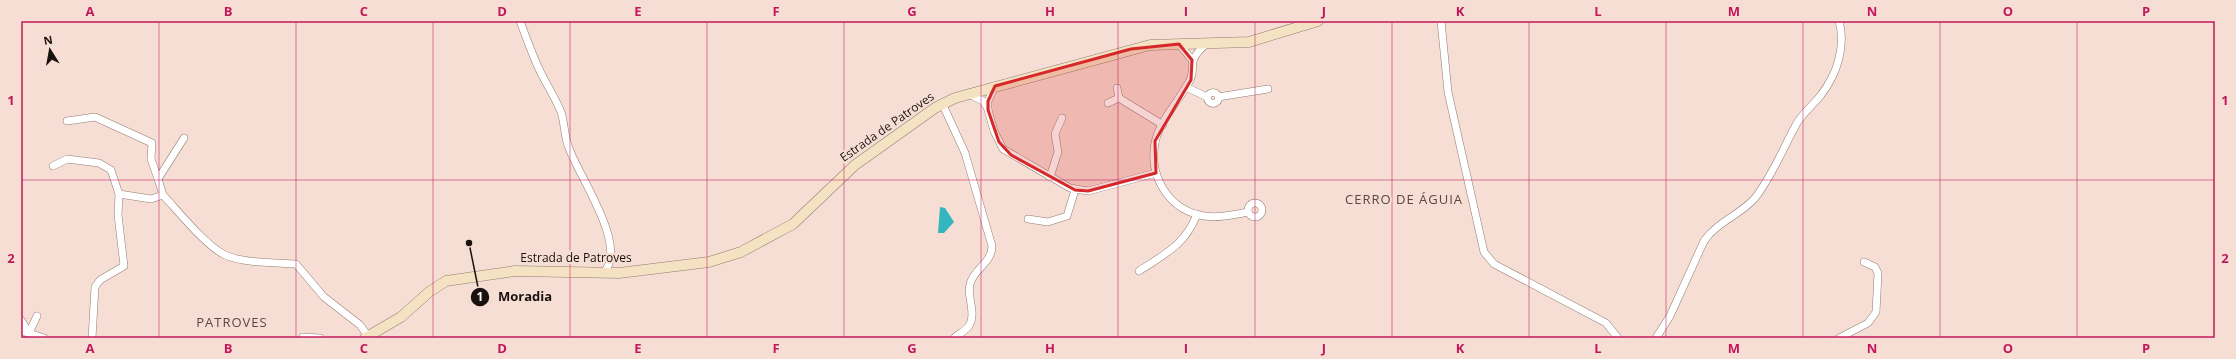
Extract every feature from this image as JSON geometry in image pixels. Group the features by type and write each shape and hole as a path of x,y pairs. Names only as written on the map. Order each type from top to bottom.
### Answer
{"street":[{"path":"520,21 539,69 561,113 568,147 600,213 609,242 611,260 609,267 603,273"},
{"name":"Estrada de Patroves","path":"366,337 401,317 429,292 446,281 515,272 620,273 709,262 741,252 775,235 809,210 854,165 942,103 969,94 1150,45 1204,45 1249,42 1318,21"},
{"path":"1440,21 1448,92 1484,252 1494,264 1606,323 1618,338"},
{"path":"1656,338 1670,316 1698,251 1711,232 1754,199 1771,173 1798,122 1822,94 1836,66 1842,48 1843,40 1839,21"},
{"path":"1179,44 1192,60"},
{"path":"1204,45 1195,54 1192,60 1191,80 1163,124 1155,141 1156,172 1162,186 1173,201 1182,208 1197,214 1224,216 1248,212"},
{"path":"988,110 988,100 995,86"},
{"path":"1186,87 1207,97 1208,101 1212,104 1217,102 1218,97 1268,89"},
{"path":"1117,88 1119,98 1163,124"},
{"path":"969,94 983,101 988,110 994,131 1003,149 1075,190 1088,191 1156,172"},
{"path":"1108,102 1119,98"},
{"path":"942,103 965,153 992,246 992,251 987,262 971,280 970,288 972,319 970,325 954,338"},
{"path":"67,121 95,117 152,142 151,159 163,195 204,239 225,255 257,261 296,264 324,297 360,325 366,337"},
{"path":"1050,177 1058,152 1055,134 1062,118"},
{"path":"158,179 184,138"},
{"path":"53,166 67,159 99,163 111,170 119,194 118,215 124,266 100,280 95,287 92,338"},
{"path":"1028,219 1048,222 1067,216 1075,190"},
{"path":"119,194 151,199 163,195"},
{"path":"1139,271 1166,253 1187,236 1192,230 1197,214"},
{"path":"611,260 620,273"},
{"path":"1839,338 1868,322 1876,312 1878,273 1875,267 1864,262"},
{"path":"29,333 37,316"},
{"path":"21,320 29,333"},
{"path":"21,331 44,338"},
{"path":"303,337 320,338"}],"highlighted area":[{"path":"1179,44 1192,60 1191,80 1155,141 1156,173 1088,191 1075,190 1011,155 999,142 988,110 988,101 995,86 1131,49"}],"water":[{"path":"940,207 945,208 954,222 944,233 938,233"}],"place":[{"name":"Moradia","path":"469,243"}],"district":[{"name":"CERRO DE ÁGUIA","path":"1404,199"},
{"name":"PATROVES","path":"232,322"}]}
